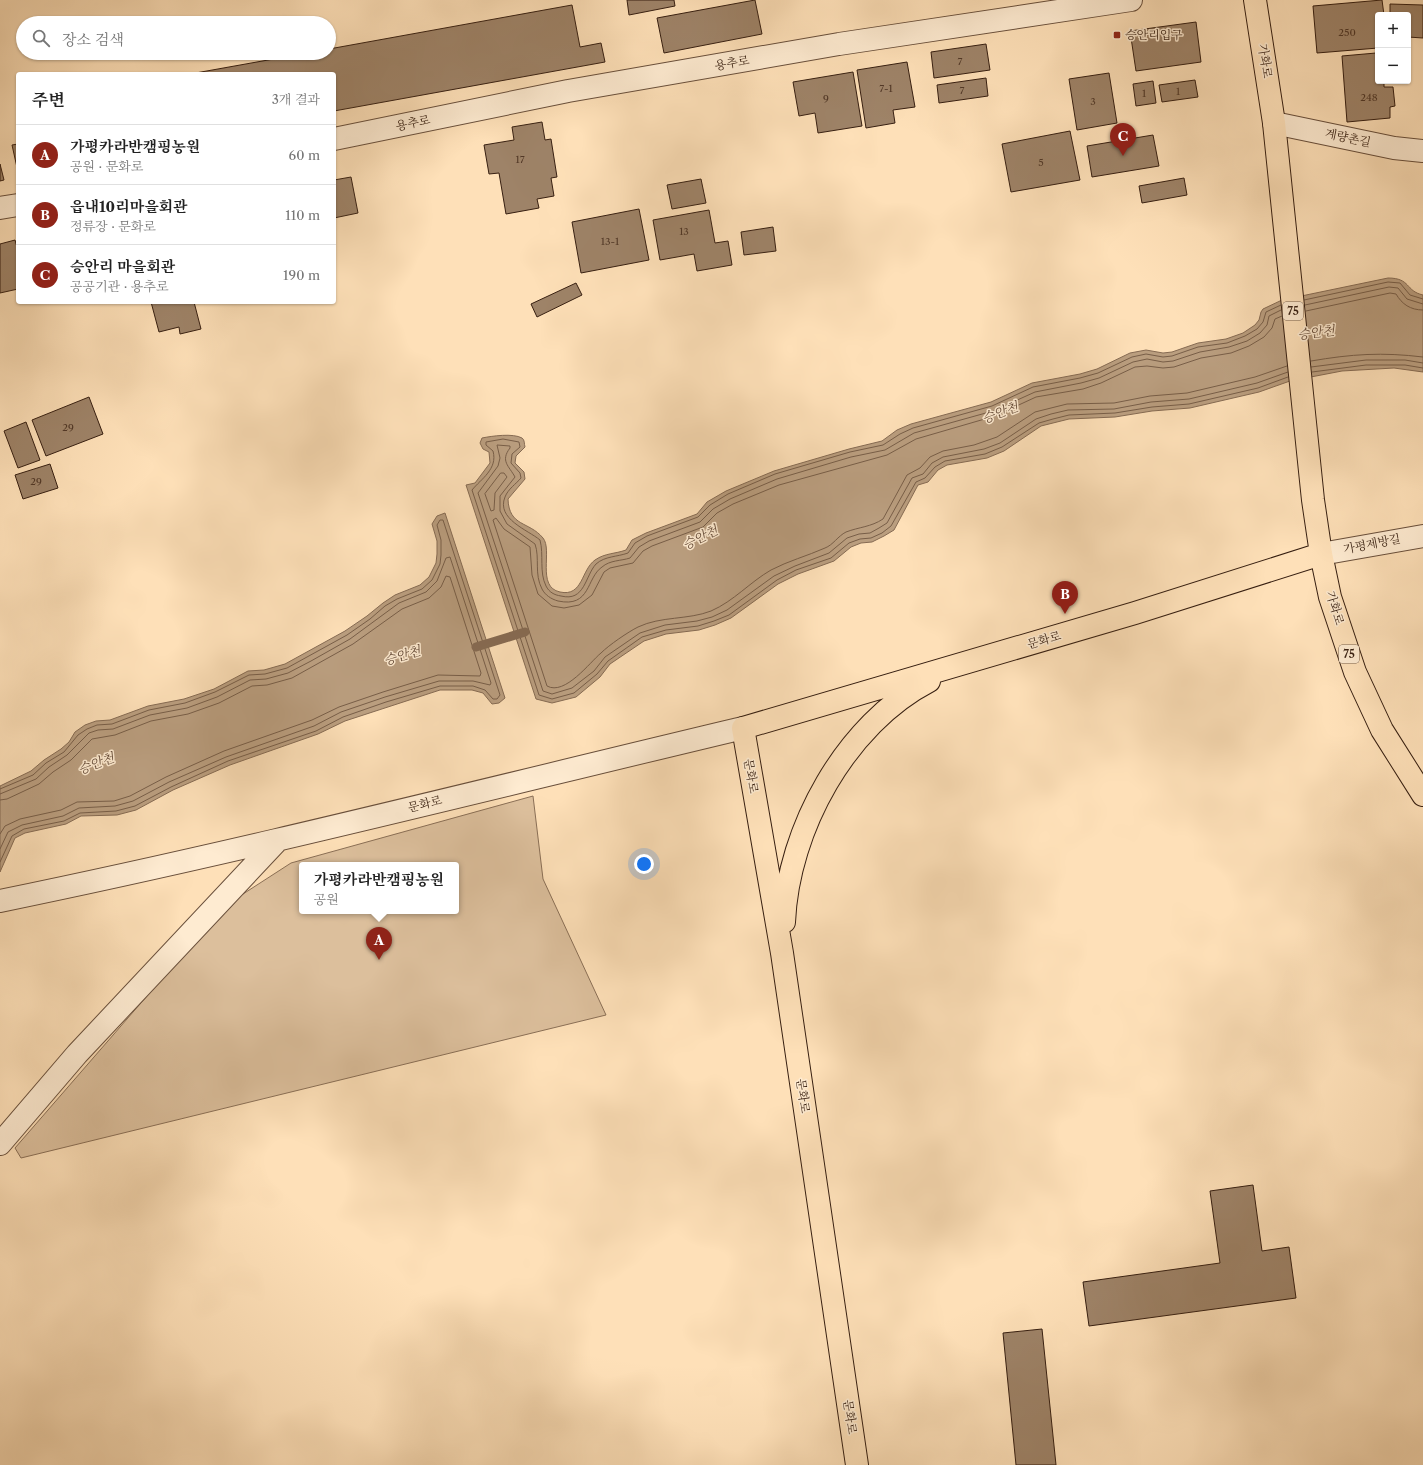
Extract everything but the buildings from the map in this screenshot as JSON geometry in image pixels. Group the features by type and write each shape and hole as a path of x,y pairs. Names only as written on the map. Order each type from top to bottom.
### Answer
{"main road":[{"name":"가화로","path":"1255,0 1274,123 1313,500 1321,554 1330,597 1355,672 1382,730 1423,795"},
{"name":"문화로","path":"858,1465 782,953 743,728 1135,613 1321,554"},
{"path":"782,953 784,906 789,878 797,849 814,809 837,767 860,734 888,709 919,686 959,665"}],"street":[{"name":"용추로","path":"336,139 568,91 840,44 1132,0"},
{"name":"계량촌길","path":"1274,123 1387,146 1423,151"},
{"path":"0,208 16,205"},
{"name":"가평제방길","path":"1321,554 1423,536"},
{"name":"문화로","path":"0,901 129,875 277,841 430,802 743,728"},
{"path":"0,1144 77,1054 277,841"}],"shaded area":[{"path":"533,796 543,879 606,1015 21,1158 15,1148 226,905 291,863"}],"water":[{"path":"1388,278 1401,280 1413,291 1423,295 1423,372 1394,368 1342,371 1290,381 1259,392 1190,408 1152,411 1115,417 1069,419 1041,426 1004,451 987,458 947,465 938,470 928,482 918,485 894,530 884,536 872,542 861,543 851,547 834,561 798,574 778,584 731,618 715,625 699,630 666,634 644,641 610,664 600,677 576,697 552,703 536,699 466,485 475,483 490,463 489,452 483,449 480,443 482,438 508,435 518,436 524,440 525,447 516,456 515,463 524,472 525,479 508,499 509,508 512,515 516,519 538,533 543,538 546,544 546,568 549,583 553,589 560,592 568,592 573,591 577,587 590,564 595,560 606,555 626,550 632,540 646,533 697,514 707,502 726,491 774,471 882,441 897,430 911,424 991,402 1032,383 1080,374 1097,369 1130,353 1146,350 1163,353 1172,352 1198,343 1226,339 1243,333 1255,325 1259,320 1263,309 1282,300"},
{"path":"445,513 505,698 499,703 492,704 483,693 472,690 440,690 345,721 318,734 230,765 173,790 136,810 117,815 81,816 66,824 25,833 15,838 0,872 0,786 31,771 61,749 69,742 75,732 85,725 96,721 110,720 148,706 184,699 214,689 248,671 264,670 285,664 345,631 395,595 420,585 429,577 436,563 437,541 432,524 437,516"}],"waterway":[{"name":"승안천","path":"476,647 525,632"}],"place":[{"name":"승안리입구","path":"1117,35"},
{"name":"승안리 마을회관","path":"1123,156"},
{"name":"읍내10리마을회관","path":"1065,614"},
{"name":"가평카라반캠핑농원","path":"379,960"}]}
